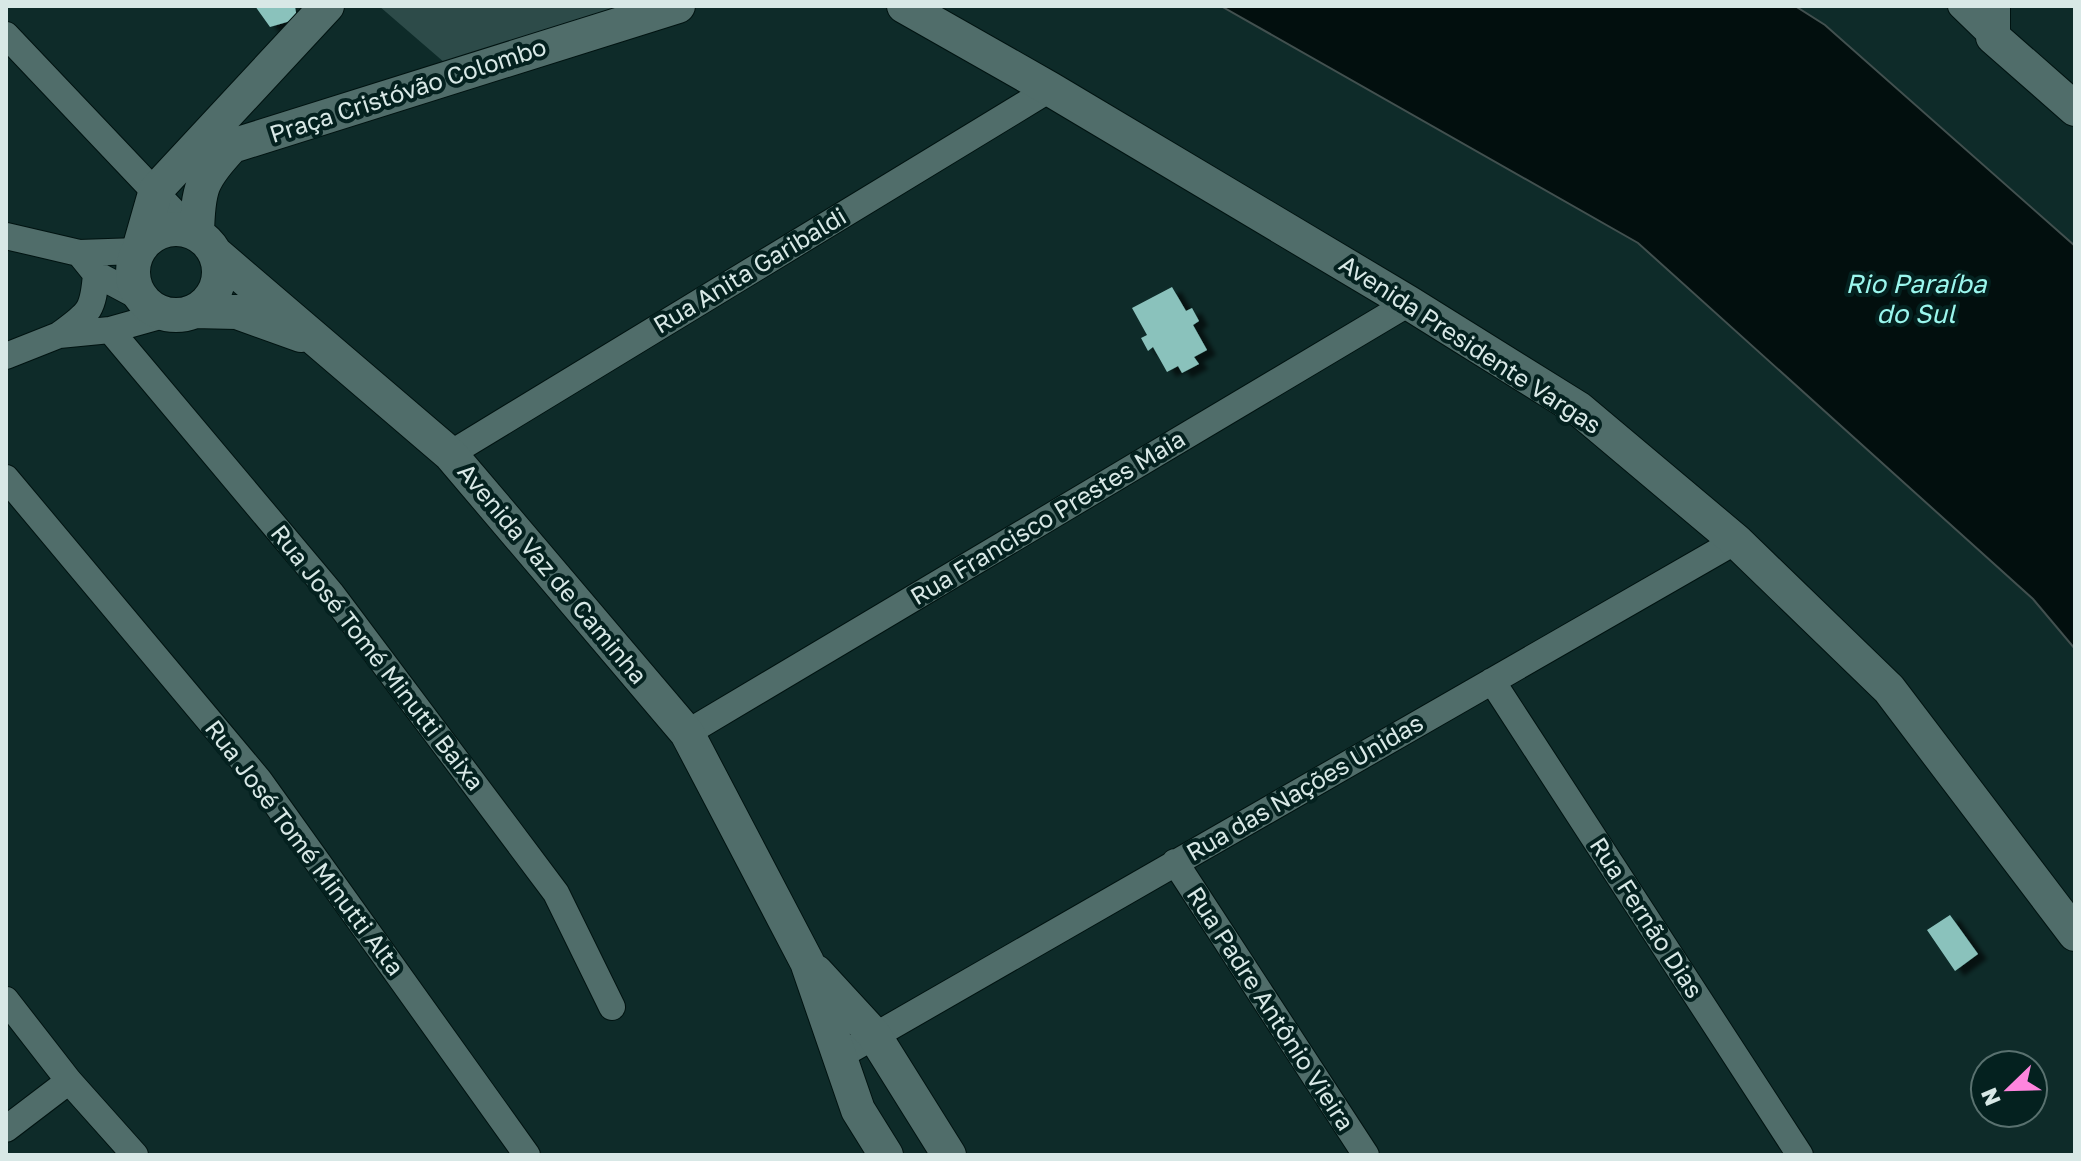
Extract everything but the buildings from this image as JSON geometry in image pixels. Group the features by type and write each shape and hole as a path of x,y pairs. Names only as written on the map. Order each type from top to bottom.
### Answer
{"street":[{"name":"Praça Cristóvão Colombo","path":"156,190 327,6"},
{"name":"Praça Cristóvão Colombo","path":"202,240 198,201 207,173 232,146 678,6"},
{"name":"Avenida Presidente Vargas","path":"904,6 1050,89 1409,303 1579,409 1736,541 1889,689 2075,934"},
{"path":"1961,6 1993,21 2075,109"},
{"name":"Avenida Vaz de Caminha","path":"6,35 202,240 450,454 687,733 807,962 858,1110 886,1155"},
{"name":"Rua Anita Garibaldi","path":"450,454 1050,89"},
{"path":"156,190 132,272 135,286 167,308"},
{"path":"6,236 79,253 139,249 160,231 173,228 202,240 219,267 218,280 205,304 167,308 110,330 59,335"},
{"path":"79,253 96,274 167,308 237,312 320,341"},
{"path":"6,356 59,335 79,320 93,303 96,274"},
{"name":"Rua Francisco Prestes Maia","path":"687,733 1409,303"},
{"name":"Rua José Tomé Minutti Baixa","path":"110,330 331,593 556,893 612,1007"},
{"name":"Rua José Tomé Minutti Alta","path":"6,478 259,780 527,1155"},
{"name":"Rua das Nações Unidas","path":"838,1057 1736,541"},
{"name":"Rua Fernão Dias","path":"1492,681 1800,1155"},
{"name":"Rua Padre Antônio Vieira","path":"1175,862 1366,1155"},
{"name":"Avenida Vaz de Caminha","path":"807,962 874,1035 949,1155"},
{"path":"6,1000 69,1081 135,1155"},
{"path":"6,1129 69,1081"}],"shaded area":[{"path":"379,6 631,6 445,63"}],"water":[{"name":"Rio Paraíba do Sul","path":"1221,6 1795,6 1825,25 2075,246 2075,649 2033,599 1638,243"}]}
